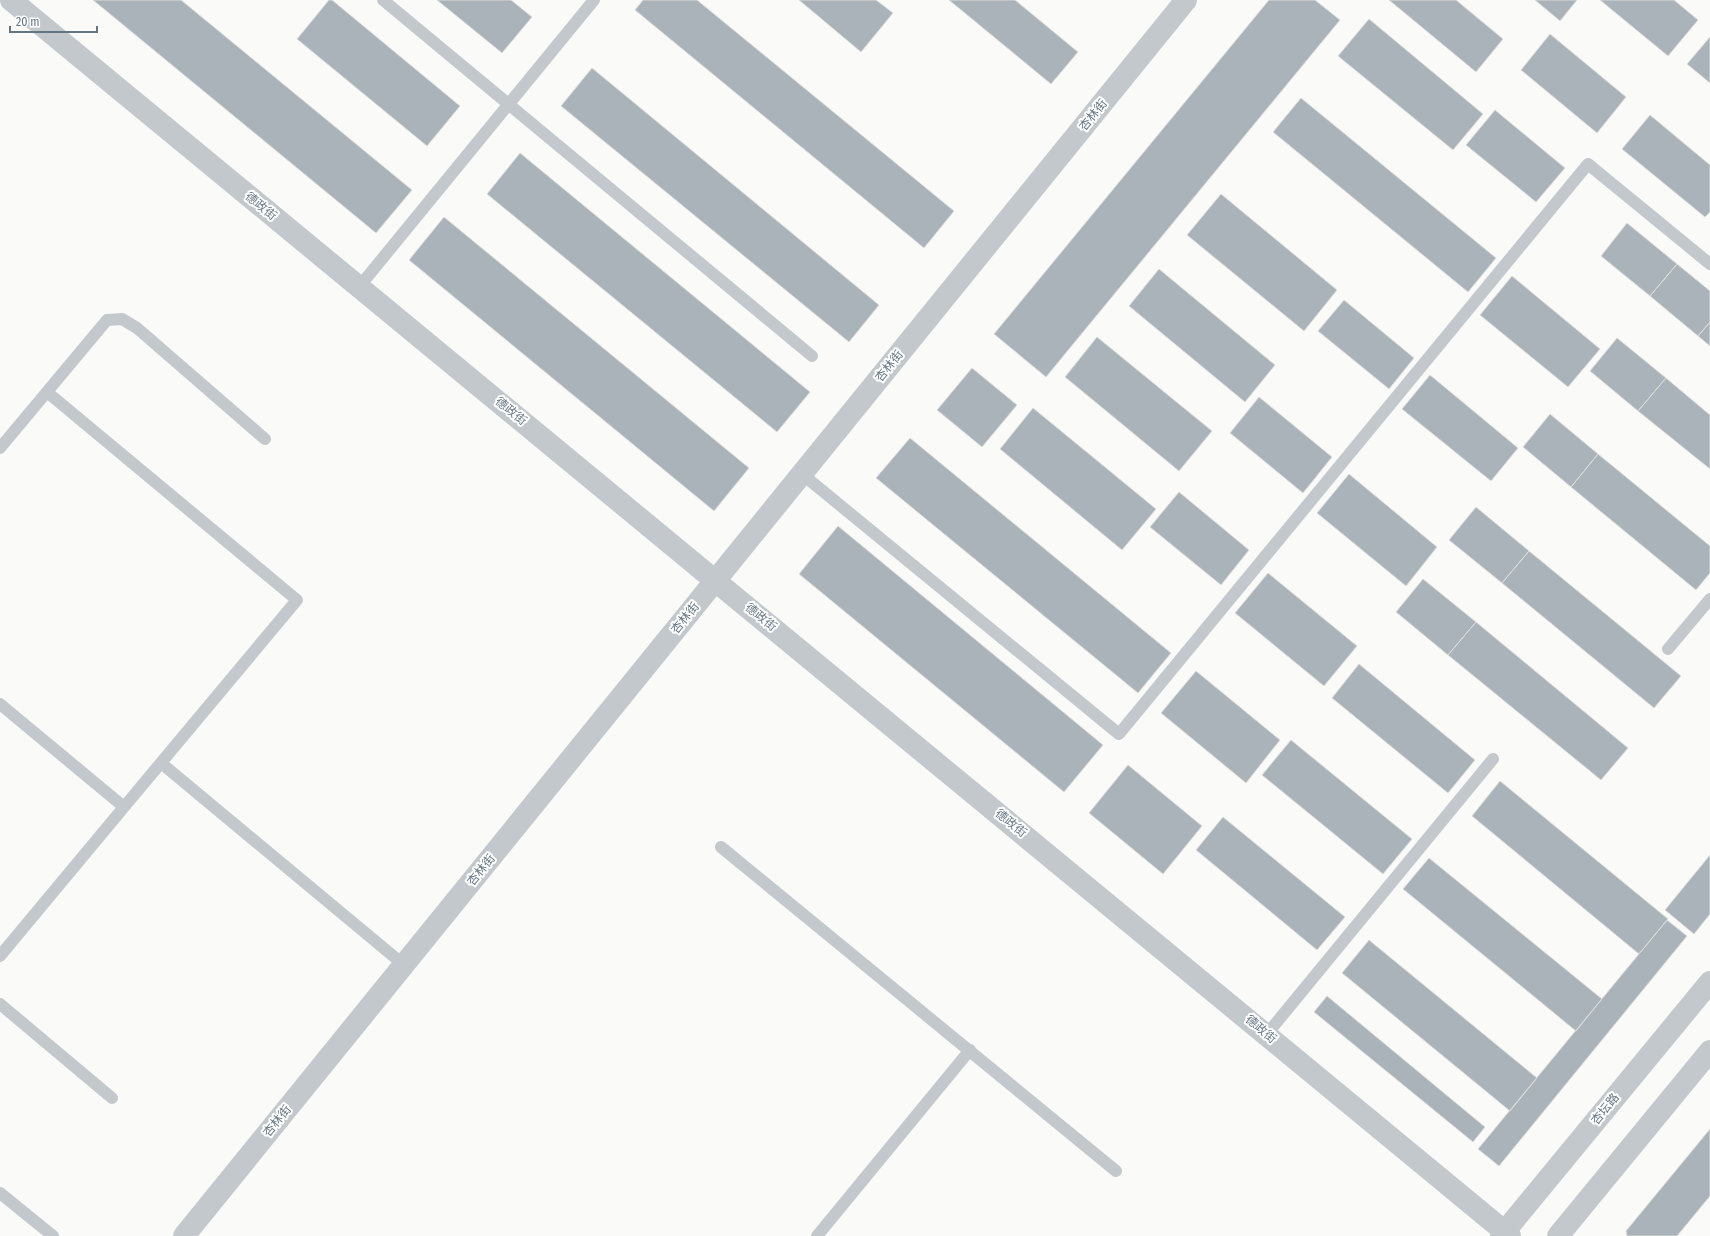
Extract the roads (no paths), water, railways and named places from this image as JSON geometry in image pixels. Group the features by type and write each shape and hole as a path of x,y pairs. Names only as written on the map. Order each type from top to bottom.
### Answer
{"street":[{"name":"德政街","path":"11,0 1267,1034 1505,1234"},
{"name":"杏林街","path":"184,1236 1186,0"},
{"name":"杏坛路","path":"1505,1234 1710,982"},
{"path":"1558,1236 1710,1051"}],"lane":[{"path":"383,0 812,356"},
{"path":"360,287 594,0"},
{"path":"802,474 1119,734 1588,164 1710,264"},
{"path":"0,448 107,320 122,319 137,328 265,439"},
{"path":"0,956 297,600 47,392"},
{"path":"1668,649 1710,598"},
{"path":"0,704 124,807"},
{"path":"1267,1034 1493,759"},
{"path":"161,763 404,965"},
{"path":"721,847 1116,1171"},
{"path":"0,1004 112,1098"},
{"path":"817,1236 970,1050"},
{"path":"0,1193 53,1236"}]}
